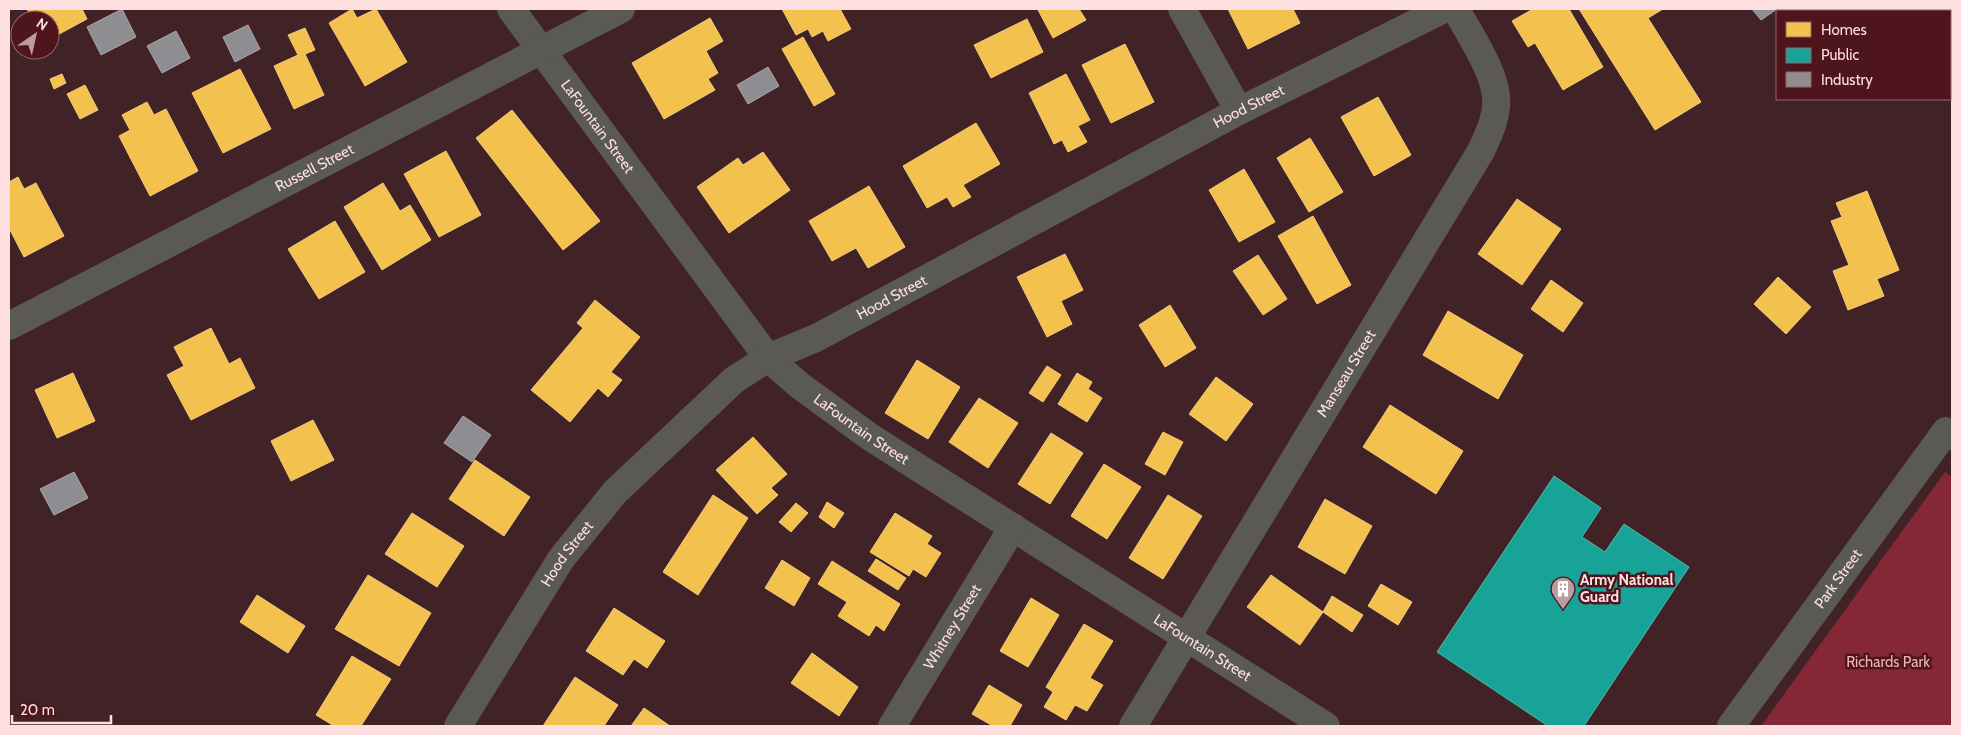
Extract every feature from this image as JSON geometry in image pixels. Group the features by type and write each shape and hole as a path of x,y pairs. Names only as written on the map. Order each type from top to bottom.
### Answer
{"street":[{"name":"LaFountain Street","path":"512,9 768,358 799,385 870,437 1326,726"},
{"name":"Russell Street","path":"9,326 620,9"},
{"path":"1182,9 1239,111"},
{"name":"Hood Street","path":"458,726 561,559 614,492 734,380 768,358 816,338 1239,111 1444,9"},
{"name":"Manseau Street","path":"1133,726 1481,151 1490,132 1495,112 1496,96 1491,77 1456,9"},
{"name":"Park Street","path":"1731,726 1949,433"},
{"name":"Whitney Street","path":"892,726 1013,527"}],"green space":[{"name":"Richards Park","path":"1945,472 1952,477 1952,726 1761,726"}],"building: Homes":[{"path":"82,9 87,19 60,34 60,10 28,10"},
{"path":"352,9 357,18 376,9 407,62 365,86 329,23"},
{"path":"782,9 840,9 851,29 828,41 823,31 812,37 808,29 796,35"},
{"path":"1079,9 1086,20 1053,38 1038,10"},
{"path":"1228,9 1293,9 1300,23 1248,49"},
{"path":"1533,9 1569,9 1603,67 1563,90 1535,43 1528,47 1512,21"},
{"path":"1579,9 1663,9 1648,18 1701,102 1655,130"},
{"path":"1893,9 1894,10 1874,10"},
{"path":"710,18 723,41 706,51 718,73 708,79 715,90 664,119 632,63"},
{"path":"1027,19 1043,52 991,78 974,45"},
{"path":"305,28 315,50 305,54 324,95 294,109 274,66 298,55 288,35"},
{"path":"803,37 835,94 814,106 782,49"},
{"path":"1125,44 1154,102 1111,123 1082,65"},
{"path":"240,69 271,129 223,153 192,93"},
{"path":"62,74 66,83 54,89 50,79"},
{"path":"1066,74 1090,120 1078,126 1087,142 1068,152 1062,140 1054,144 1029,93"},
{"path":"85,85 98,110 80,119 67,94"},
{"path":"1378,97 1411,155 1374,176 1341,117"},
{"path":"147,102 154,115 166,109 198,171 150,196 119,136 130,130 122,115"},
{"path":"512,110 600,221 563,250 476,138"},
{"path":"976,123 1000,164 963,185 971,197 953,207 947,197 927,208 903,166"},
{"path":"1310,138 1343,192 1309,212 1277,158"},
{"path":"446,151 481,215 439,237 404,174"},
{"path":"763,152 790,190 729,233 697,187 738,158 743,165"},
{"path":"1244,169 1275,222 1239,242 1209,190"},
{"path":"18,177 24,189 36,183 64,236 24,257 9,228 9,182"},
{"path":"383,183 400,211 410,205 431,240 382,270 344,207"},
{"path":"869,186 905,247 868,268 856,248 832,261 809,221"},
{"path":"1867,191 1899,270 1877,279 1884,296 1848,310 1833,271 1849,265 1831,221 1842,217 1836,203"},
{"path":"1517,199 1561,229 1522,285 1478,254"},
{"path":"1313,216 1351,285 1317,304 1278,236"},
{"path":"335,221 365,272 319,299 288,249"},
{"path":"1065,254 1083,290 1061,301 1072,324 1047,337 1017,277"},
{"path":"1258,255 1287,299 1263,315 1233,271"},
{"path":"1778,277 1811,307 1786,334 1754,304"},
{"path":"1551,280 1583,303 1563,332 1531,309"},
{"path":"595,300 640,337 611,372 622,380 608,397 598,388 570,422 531,390 583,328 577,323"},
{"path":"1170,305 1196,348 1165,367 1139,325"},
{"path":"1448,311 1523,355 1498,399 1423,355"},
{"path":"211,328 229,364 240,358 255,388 191,420 167,375 184,366 174,347"},
{"path":"917,360 960,387 928,439 885,413"},
{"path":"1047,366 1061,375 1043,402 1029,393"},
{"path":"73,373 95,421 57,438 35,390"},
{"path":"1077,373 1092,382 1088,389 1102,398 1087,422 1058,404"},
{"path":"1216,377 1253,404 1226,441 1189,414"},
{"path":"979,398 1018,423 988,468 949,442"},
{"path":"1390,405 1463,451 1436,494 1363,447"},
{"path":"313,420 334,460 291,481 271,441"},
{"path":"1163,432 1183,442 1165,475 1145,464"},
{"path":"1051,433 1083,453 1050,504 1018,484"},
{"path":"753,437 787,474 771,488 778,495 757,514 716,470"},
{"path":"475,460 530,497 504,536 449,499"},
{"path":"1104,464 1141,487 1107,539 1071,516"},
{"path":"713,495 748,518 698,595 663,572"},
{"path":"1168,495 1202,516 1163,579 1129,558"},
{"path":"1325,499 1372,526 1345,574 1298,547"},
{"path":"827,502 844,513 834,528 819,517"},
{"path":"796,503 808,513 791,532 779,522"},
{"path":"412,513 464,546 437,587 385,554"},
{"path":"895,513 932,536 927,544 941,553 926,577 913,569 909,576 870,552"},
{"path":"876,559 906,578 898,590 868,571"},
{"path":"782,560 810,578 794,606 765,588"},
{"path":"832,561 900,604 884,631 876,625 869,636 838,616 847,602 818,584"},
{"path":"368,575 431,613 399,666 335,629"},
{"path":"1271,575 1323,612 1300,645 1247,607"},
{"path":"1381,584 1412,602 1398,625 1368,606"},
{"path":"257,595 305,626 288,653 240,622"},
{"path":"1332,596 1363,615 1352,632 1323,612"},
{"path":"1031,598 1059,615 1028,667 1000,651"},
{"path":"614,608 665,641 647,668 634,659 623,675 586,651"},
{"path":"1084,624 1113,641 1090,678 1103,685 1087,711 1075,705 1066,720 1044,707 1053,692 1046,687"},
{"path":"812,653 858,687 839,716 791,683"},
{"path":"352,656 391,679 361,726 334,726 316,715"},
{"path":"575,677 618,705 604,726 543,726"},
{"path":"989,685 1022,705 1010,726 993,726 972,714"},
{"path":"644,708 670,726 631,726"}],"building: Public":[{"name":"Army National Guard","path":"1554,476 1601,508 1582,537 1605,552 1624,524 1689,567 1584,726 1548,726 1437,652"}],"building: Industry":[{"path":"122,9 136,37 101,55 87,27"},
{"path":"1752,9 1777,9 1761,20"},
{"path":"248,25 260,49 235,62 223,37"},
{"path":"176,31 190,58 162,73 147,46"},
{"path":"768,67 779,86 748,104 737,85"},
{"path":"463,416 491,435 472,462 444,443"},
{"path":"74,472 88,498 54,515 40,489"}],"place":[{"name":"Army National Guard","path":"1563,610"}]}
